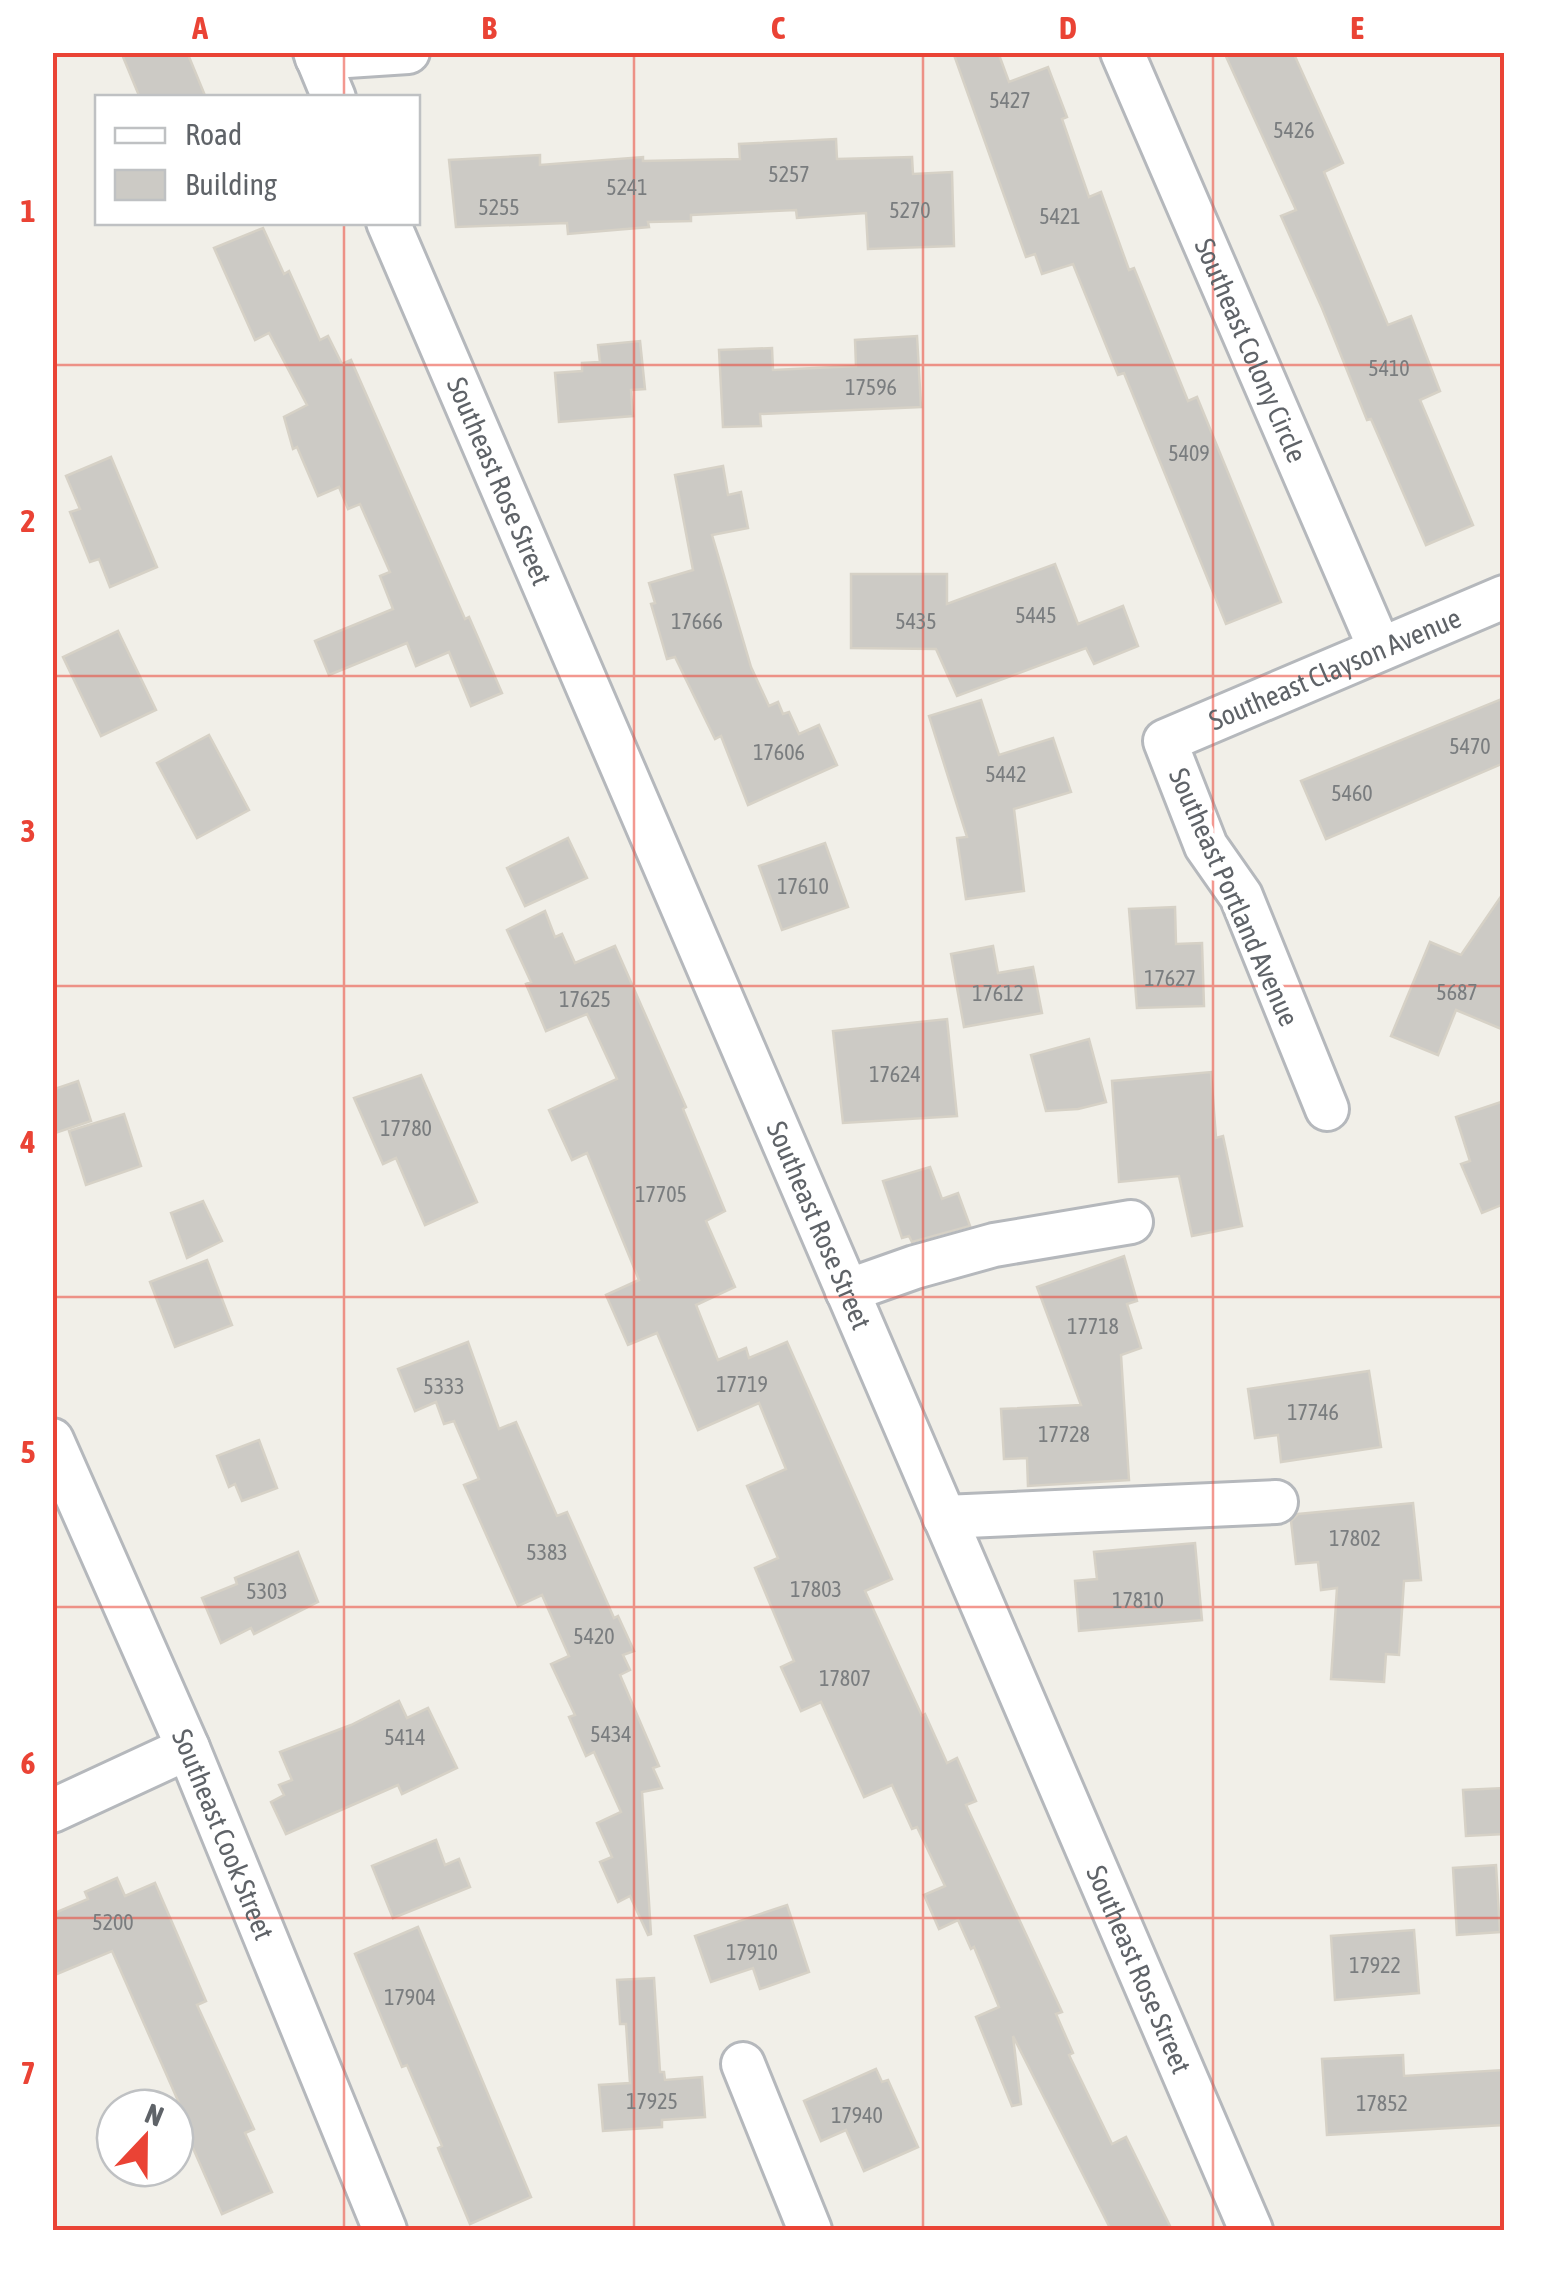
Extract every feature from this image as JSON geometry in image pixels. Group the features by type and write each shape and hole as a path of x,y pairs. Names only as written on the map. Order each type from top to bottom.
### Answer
{"street":[{"path":"333,95 316,55 408,52"},
{"name":"Southeast Colony Circle","path":"1122,52 1380,649"},
{"name":"Southeast Rose Street","path":"389,225 1251,2230"},
{"name":"Southeast Clayson Avenue","path":"1165,741 1504,597"},
{"name":"Southeast Portland Avenue","path":"1165,741 1206,846 1240,896 1327,1109"},
{"path":"847,1291 994,1245 1130,1222"},
{"name":"Southeast Cook Street","path":"52,1440 67,1506 188,1748 385,2230"},
{"path":"944,1517 1276,1502"},
{"path":"52,1811 188,1748"},
{"path":"744,2064 810,2230"}],"building":[{"path":"121,52 187,52 205,95 139,95"},
{"path":"953,52 998,52 1009,82 1048,67 1067,117 1062,119 1089,197 1101,192 1129,270 1134,268 1188,401 1197,397 1281,602 1226,624 1124,373 1118,375 1073,264 1042,274 1035,254 1026,257"},
{"path":"1224,52 1293,52 1343,163 1324,172 1388,325 1411,316 1440,391 1420,400 1473,525 1426,545 1371,419 1367,420 1281,216 1296,210"},
{"path":"836,139 837,159 912,157 913,174 952,172 954,246 868,249 866,213 797,218 796,210 691,215 691,221 648,222 649,227 568,234 567,223 456,227 449,160 540,155 540,165 643,157 643,161 740,159 739,144"},
{"path":"263,228 284,274 289,271 320,340 328,336 342,364 351,360 465,619 469,617 502,693 471,706 449,652 416,666 407,643 329,675 315,641 393,609 380,576 390,572 360,504 348,509 339,487 318,496 297,447 293,449 284,417 307,405 269,333 255,340 214,248"},
{"path":"917,336 921,407 760,414 761,426 723,427 719,350 772,348 773,370 856,366 855,340"},
{"path":"640,341 645,389 631,390 633,416 559,422 555,373 582,371 582,363 600,362 598,345"},
{"path":"111,457 157,567 110,587 99,559 90,562 70,512 80,509 66,476"},
{"path":"723,466 728,495 741,492 748,528 712,535 751,667 769,706 778,702 783,714 789,712 799,734 819,725 837,765 748,805 721,736 715,739 675,657 667,659 649,583 693,570 675,475"},
{"path":"1055,564 1078,624 1123,606 1138,646 1094,664 1086,648 957,696 936,649 851,648 851,574 947,574 947,604"},
{"path":"118,631 156,710 101,736 63,657"},
{"path":"1504,698 1504,763 1326,839 1301,781"},
{"path":"981,700 999,755 1053,738 1071,792 1014,809 1024,891 966,899 957,838 967,837 929,716"},
{"path":"209,735 249,810 197,838 157,763"},
{"path":"568,838 587,878 525,906 507,868"},
{"path":"825,843 848,907 782,930 759,866"},
{"path":"1504,892 1504,1030 1456,1010 1438,1055 1391,1036 1430,942 1461,955"},
{"path":"1175,907 1176,944 1202,943 1204,1006 1137,1008 1129,909"},
{"path":"545,911 555,937 562,934 575,963 615,946 686,1107 683,1109 725,1211 706,1221 735,1287 696,1305 718,1360 746,1348 749,1358 787,1342 892,1579 865,1591 922,1716 925,1714 947,1763 957,1758 976,1801 966,1805 1062,2012 1056,2014 1073,2053 1069,2055 1112,2144 1126,2137 1172,2230 1111,2230 1013,2036 1021,2104 1012,2106 976,2017 999,2007 958,1920 939,1929 924,1895 945,1886 917,1827 912,1829 892,1785 864,1797 821,1702 801,1711 781,1667 794,1661 755,1568 778,1558 747,1486 786,1469 759,1403 698,1430 657,1333 628,1345 606,1295 639,1280 587,1153 572,1160 549,1110 617,1079 587,1014 546,1031 526,984 531,982 507,930"},
{"path":"993,946 998,973 1033,967 1042,1013 964,1027 951,954"},
{"path":"947,1019 957,1116 843,1123 833,1031"},
{"path":"1089,1039 1106,1102 1046,1111 1031,1055"},
{"path":"1211,1072 1216,1138 1223,1136 1242,1226 1192,1236 1179,1176 1119,1182 1112,1081"},
{"path":"421,1075 477,1202 425,1225 396,1158 383,1164 354,1098"},
{"path":"78,1081 91,1121 52,1134 52,1090"},
{"path":"1504,1101 1504,1204 1482,1213 1461,1164 1470,1161 1456,1117"},
{"path":"124,1114 141,1166 86,1185 69,1131"},
{"path":"930,1167 942,1199 958,1193 970,1226 912,1242 909,1236 902,1238 883,1181"},
{"path":"203,1201 222,1241 187,1258 171,1213"},
{"path":"1124,1256 1137,1301 1127,1304 1141,1348 1121,1355 1129,1480 1028,1486 1027,1458 1004,1459 1001,1409 1081,1405 1037,1287"},
{"path":"207,1260 232,1325 175,1347 150,1282"},
{"path":"468,1342 499,1429 516,1422 557,1516 567,1512 614,1618 618,1616 634,1651 623,1655 630,1670 620,1675 659,1766 653,1768 662,1788 642,1792 651,1934 648,1935 630,1896 618,1902 600,1862 612,1857 597,1823 621,1812 594,1752 586,1756 569,1717 575,1715 551,1664 569,1656 542,1595 518,1606 464,1485 479,1479 454,1421 444,1424 436,1402 415,1411 398,1369"},
{"path":"1369,1371 1381,1447 1281,1462 1278,1435 1255,1438 1248,1389"},
{"path":"259,1440 277,1488 242,1501 235,1484 229,1487 217,1456"},
{"path":"1413,1503 1421,1580 1404,1581 1399,1655 1386,1654 1384,1682 1331,1679 1337,1588 1321,1590 1318,1562 1296,1564 1291,1521 1298,1514"},
{"path":"1195,1543 1202,1620 1079,1631 1075,1581 1097,1579 1094,1552"},
{"path":"298,1552 318,1602 254,1634 251,1628 221,1643 202,1598 237,1584 235,1578"},
{"path":"399,1701 407,1718 428,1708 457,1768 402,1794 398,1785 286,1834 271,1802 284,1795 279,1785 292,1780 280,1752 351,1725"},
{"path":"1504,1788 1504,1834 1466,1836 1463,1790"},
{"path":"436,1840 445,1865 459,1859 470,1887 393,1918 372,1866"},
{"path":"1496,1865 1500,1932 1457,1935 1453,1868"},
{"path":"117,1878 125,1896 155,1883 206,2001 197,2005 254,2129 245,2133 272,2192 222,2214 195,2153 195,2088 172,2088 112,1951 52,1976 52,1914 88,1899 85,1892"},
{"path":"787,1905 809,1972 760,1989 753,1968 711,1982 695,1936"},
{"path":"418,1927 531,2197 470,2224 438,2148 442,2146 407,2065 402,2067 355,1954"},
{"path":"1414,1930 1419,1993 1335,2000 1331,1936"},
{"path":"654,1978 660,2072 664,2072 665,2080 702,2077 705,2117 662,2120 662,2127 603,2131 599,2085 630,2083 626,2024 620,2024 617,1980"},
{"path":"1403,2055 1404,2076 1504,2070 1504,2125 1327,2135 1322,2059"},
{"path":"876,2069 882,2082 888,2080 918,2147 864,2171 846,2130 821,2141 804,2101"}]}
